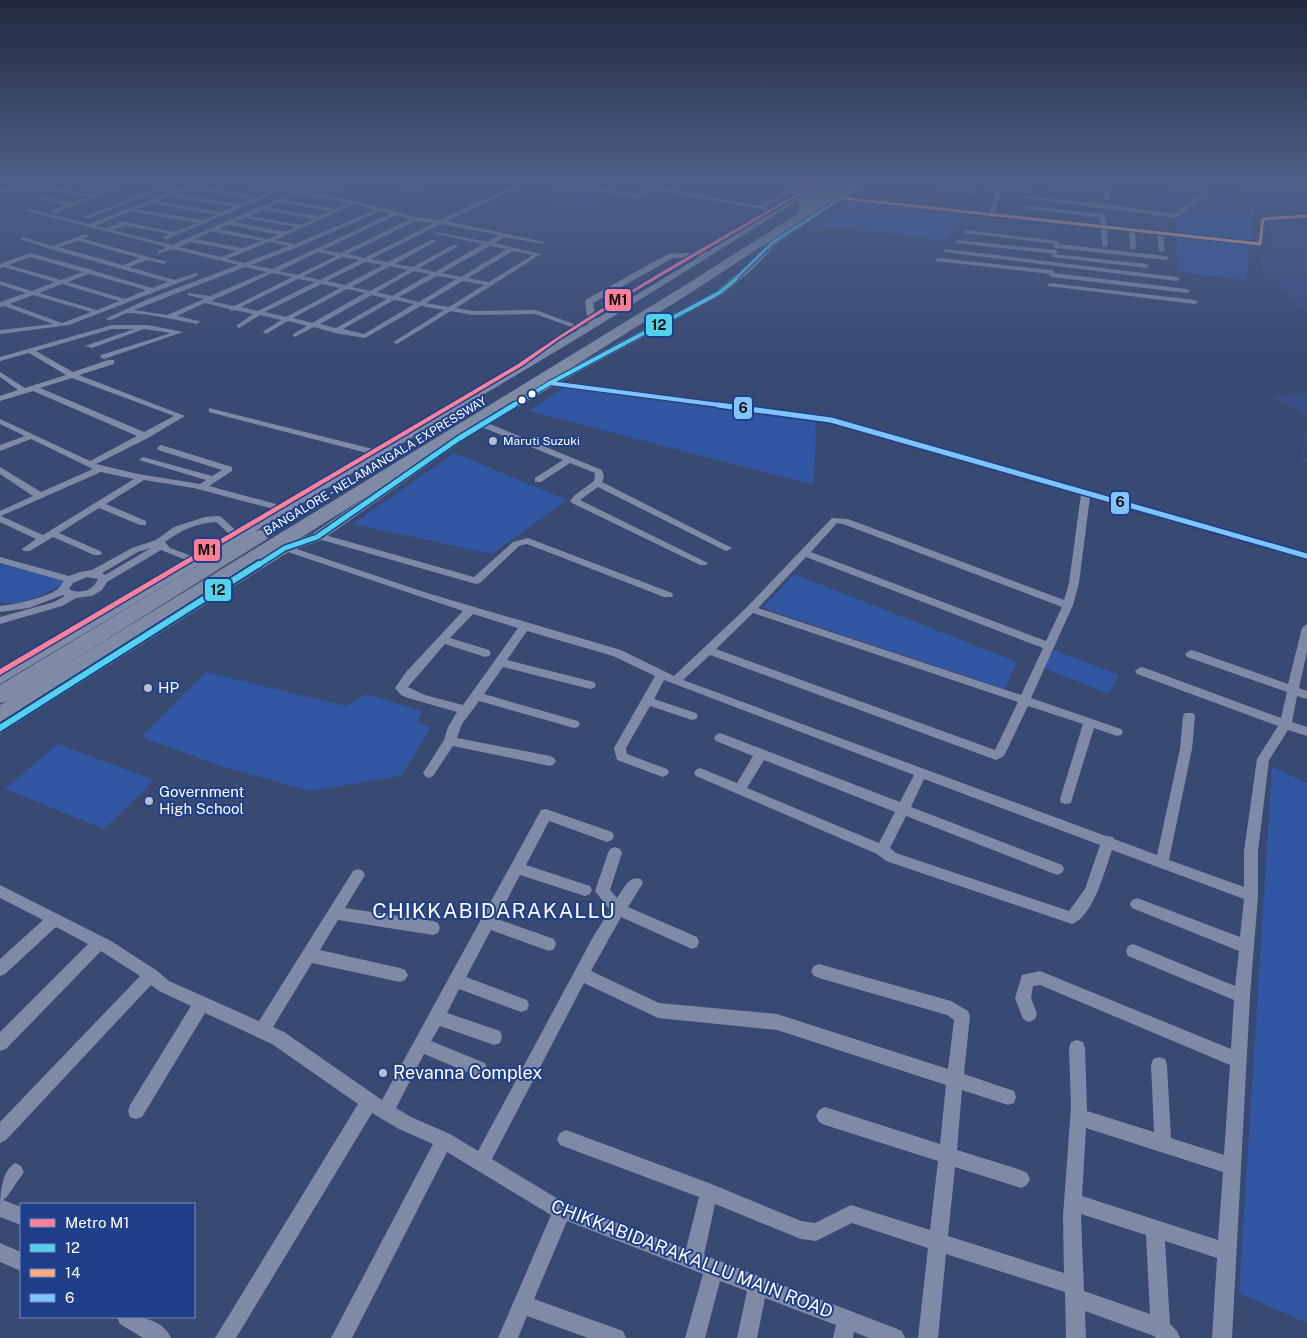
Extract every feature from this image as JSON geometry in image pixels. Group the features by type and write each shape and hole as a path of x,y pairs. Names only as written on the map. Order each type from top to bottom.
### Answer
{"highway":[{"name":"BANGALORE - NELAMANGALA EXPRESSWAY","path":"0,716 93,648 747,241"},
{"name":"BANGALORE - NELAMANGALA EXPRESSWAY","path":"0,695 93,648 418,454 749,241"},
{"path":"285,548 385,484 418,454"}],"street":[{"path":"31,241 124,266 175,282"},
{"path":"52,248 72,241"},
{"path":"88,241 164,262"},
{"path":"152,241 245,265 421,304 472,313 536,312 589,327"},
{"path":"159,253 187,241"},
{"path":"198,241 243,250"},
{"path":"223,258 268,241"},
{"path":"271,241 489,284"},
{"path":"109,320 126,311 305,241"},
{"path":"170,316 274,271 336,241"},
{"path":"232,309 367,241"},
{"path":"239,326 257,314 401,241"},
{"path":"266,332 432,241"},
{"path":"397,342 538,254 482,241"},
{"path":"335,331 493,241"},
{"path":"0,678 730,241"},
{"path":"0,728 285,548 318,536 482,424 550,382 719,293 750,267 774,241"},
{"path":"1004,241 1055,254 1177,278"},
{"path":"1057,241 1049,288 1196,302"},
{"path":"1133,241 1133,248"},
{"path":"1161,241 1162,250"},
{"path":"1239,241 1260,244 1260,241"},
{"path":"956,242 1146,266"},
{"path":"295,335 455,246"},
{"path":"190,294 232,309 364,336 464,279 512,249"},
{"path":"946,251 1166,258"},
{"path":"589,327 588,302 671,256 710,254"},
{"path":"2,265 30,255 152,290"},
{"path":"124,266 146,258"},
{"path":"938,260 1187,290"},
{"path":"0,332 61,325 152,290 237,262"},
{"path":"2,265 125,301"},
{"path":"1,304 91,272"},
{"path":"205,280 236,288"},
{"path":"0,282 97,312"},
{"path":"1,304 61,325"},
{"path":"126,311 170,316 197,322"},
{"path":"0,358 112,326 148,327 180,332 104,357"},
{"path":"89,346 148,327"},
{"path":"0,399 111,362 73,336"},
{"path":"29,350 72,374 181,416 90,464"},
{"path":"0,374 24,391"},
{"path":"550,382 831,420 1307,556"},
{"path":"33,388 145,436"},
{"path":"212,410 378,453"},
{"path":"0,420 100,469 201,487 284,509"},
{"path":"482,424 599,472 598,483 575,501 703,563"},
{"path":"0,448 32,436"},
{"path":"161,448 229,469 201,487"},
{"path":"538,480 570,459"},
{"path":"143,460 213,479"},
{"path":"0,514 100,469"},
{"path":"0,470 40,496"},
{"path":"28,549 142,478"},
{"path":"598,483 727,548"},
{"path":"708,650 996,755 1000,753 1026,700 1068,605 1074,583 1086,493"},
{"path":"99,505 143,523"},
{"path":"0,560 71,580 82,575 99,577 161,544 177,529 214,518 218,519 238,537"},
{"path":"0,519 44,540"},
{"path":"676,681 751,609 831,523 839,520 1068,605"},
{"path":"53,534 97,553"},
{"path":"318,536 476,581 516,544 528,541 668,595"},
{"path":"161,544 167,550 197,561"},
{"path":"285,548 471,609 600,647 676,681 1251,896"},
{"path":"803,552 1049,646"},
{"path":"0,610 10,610 69,593 95,590 99,577"},
{"path":"0,622 58,604 69,593 71,580"},
{"path":"464,709 413,696 404,692 401,688 471,609"},
{"path":"751,609 1118,732"},
{"path":"429,773 450,741 451,733 464,709 477,696 525,625"},
{"path":"1222,1338 1242,996 1251,896 1251,851 1263,759 1285,724 1300,692 1307,628"},
{"path":"443,640 485,653"},
{"path":"1191,654 1300,692"},
{"path":"500,662 590,685"},
{"path":"1141,671 1307,732"},
{"path":"662,674 620,748 620,753 622,757 663,772"},
{"path":"477,696 574,724"},
{"path":"647,701 692,716"},
{"path":"1162,862 1186,749 1189,716"},
{"path":"1066,799 1090,722"},
{"path":"720,738 1057,869"},
{"path":"450,741 550,761"},
{"path":"740,789 761,754"},
{"path":"700,773 882,850 891,856 1072,918 1091,892 1108,841"},
{"path":"882,850 921,773"},
{"path":"385,1111 546,814 607,836"},
{"path":"615,853 602,891 618,909 692,942"},
{"path":"518,868 585,890"},
{"path":"262,1030 358,875"},
{"path":"480,1162 581,974 618,909 636,883"},
{"name":"CHIKKABIDARAKALLU MAIN ROAD","path":"0,891 99,943 151,975 164,986 278,1038 369,1102 444,1140 562,1211 758,1286 845,1329 895,1338"},
{"path":"1138,904 1247,947"},
{"path":"335,913 433,928"},
{"path":"0,969 54,919"},
{"path":"488,922 549,944"},
{"path":"0,1043 99,943"},
{"path":"1132,951 1242,996"},
{"path":"309,955 400,975"},
{"path":"819,971 951,1009 962,1016 928,1338"},
{"path":"581,974 658,1010 777,1022 1008,1097"},
{"path":"0,1134 151,975"},
{"path":"1029,1014 1023,998 1027,980 1040,978 1238,1060"},
{"path":"456,982 521,1005"},
{"path":"136,1111 202,1003"},
{"path":"436,1017 494,1037"},
{"path":"421,1045 478,1069"},
{"path":"1076,1338 1073,1202 1078,1117 1077,1048"},
{"path":"1159,1064 1163,1144"},
{"path":"225,1338 369,1102"},
{"path":"825,1116 1021,1179"},
{"path":"1078,1117 1232,1166"},
{"path":"566,1139 709,1192 801,1230 816,1232 851,1214 938,1242 1076,1292 1165,1333"},
{"path":"341,1338 444,1140"},
{"path":"0,1192 15,1172"},
{"path":"693,1261 709,1192"},
{"path":"1073,1202 1228,1252"},
{"path":"0,1208 20,1216"},
{"path":"508,1338 562,1211"},
{"path":"1155,1228 1165,1333"},
{"path":"0,1252 20,1262"},
{"path":"695,1338 714,1269"},
{"path":"747,1338 758,1286"},
{"path":"522,1305 616,1338"},
{"path":"129,1318 161,1338"}],"shaded area":[{"path":"1176,241 1229,241 1250,244 1246,280 1178,272"},
{"path":"1269,241 1307,241 1307,313 1262,273 1261,256"},
{"path":"563,388 816,422 814,485 529,411"},
{"path":"1307,392 1307,416 1272,397"},
{"path":"454,453 567,500 492,554 353,524"},
{"path":"0,564 68,581 27,601 18,603 0,602"},
{"path":"794,574 1017,662 1005,689 763,608"},
{"path":"1054,650 1119,675 1109,694 1044,668"},
{"path":"206,672 346,706 367,694 422,711 417,722 431,728 401,776 310,791 224,767 141,737"},
{"path":"58,744 154,780 104,829 5,789"},
{"path":"1272,767 1307,783 1307,1323 1239,1293"}],"waterway":[{"path":"1307,427 1302,458 1307,460"}],"metro line":[{"name":"M1","path":"0,672 520,365 594,315 715,241"}],"transit line":[{"name":"12","path":"0,728 285,548 317,537 458,439 550,383 719,293 750,267 774,241"},
{"name":"14","path":"1237,241 1260,244 1260,241"},
{"name":"6","path":"550,383 831,420 1307,556"}],"place":[{"name":"Maruti Suzuki","path":"493,441"},
{"name":"HP","path":"148,688"},
{"name":"Government High School","path":"149,801"},
{"name":"Revanna Complex","path":"383,1073"}],"district":[{"name":"CHIKKABIDARAKALLU","path":"494,911"}]}
